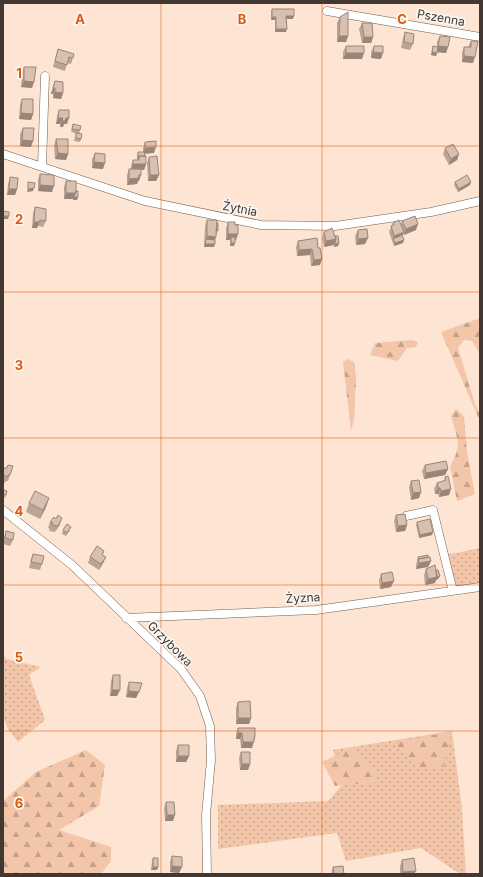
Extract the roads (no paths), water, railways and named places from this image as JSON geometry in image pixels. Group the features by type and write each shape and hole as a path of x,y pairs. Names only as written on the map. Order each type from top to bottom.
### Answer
{"street":[{"name":"Pszenna","path":"327,11 480,37"},
{"path":"42,166 45,76"},
{"name":"Żytnia","path":"3,154 145,201 261,225 335,226 431,212 480,201"},
{"name":"Grzybowa","path":"3,510 72,565 181,670 200,696 210,726 211,760 206,815 207,874"},
{"path":"406,516 433,510 453,591"},
{"name":"Żyzna","path":"126,618 316,610 480,587"}]}
